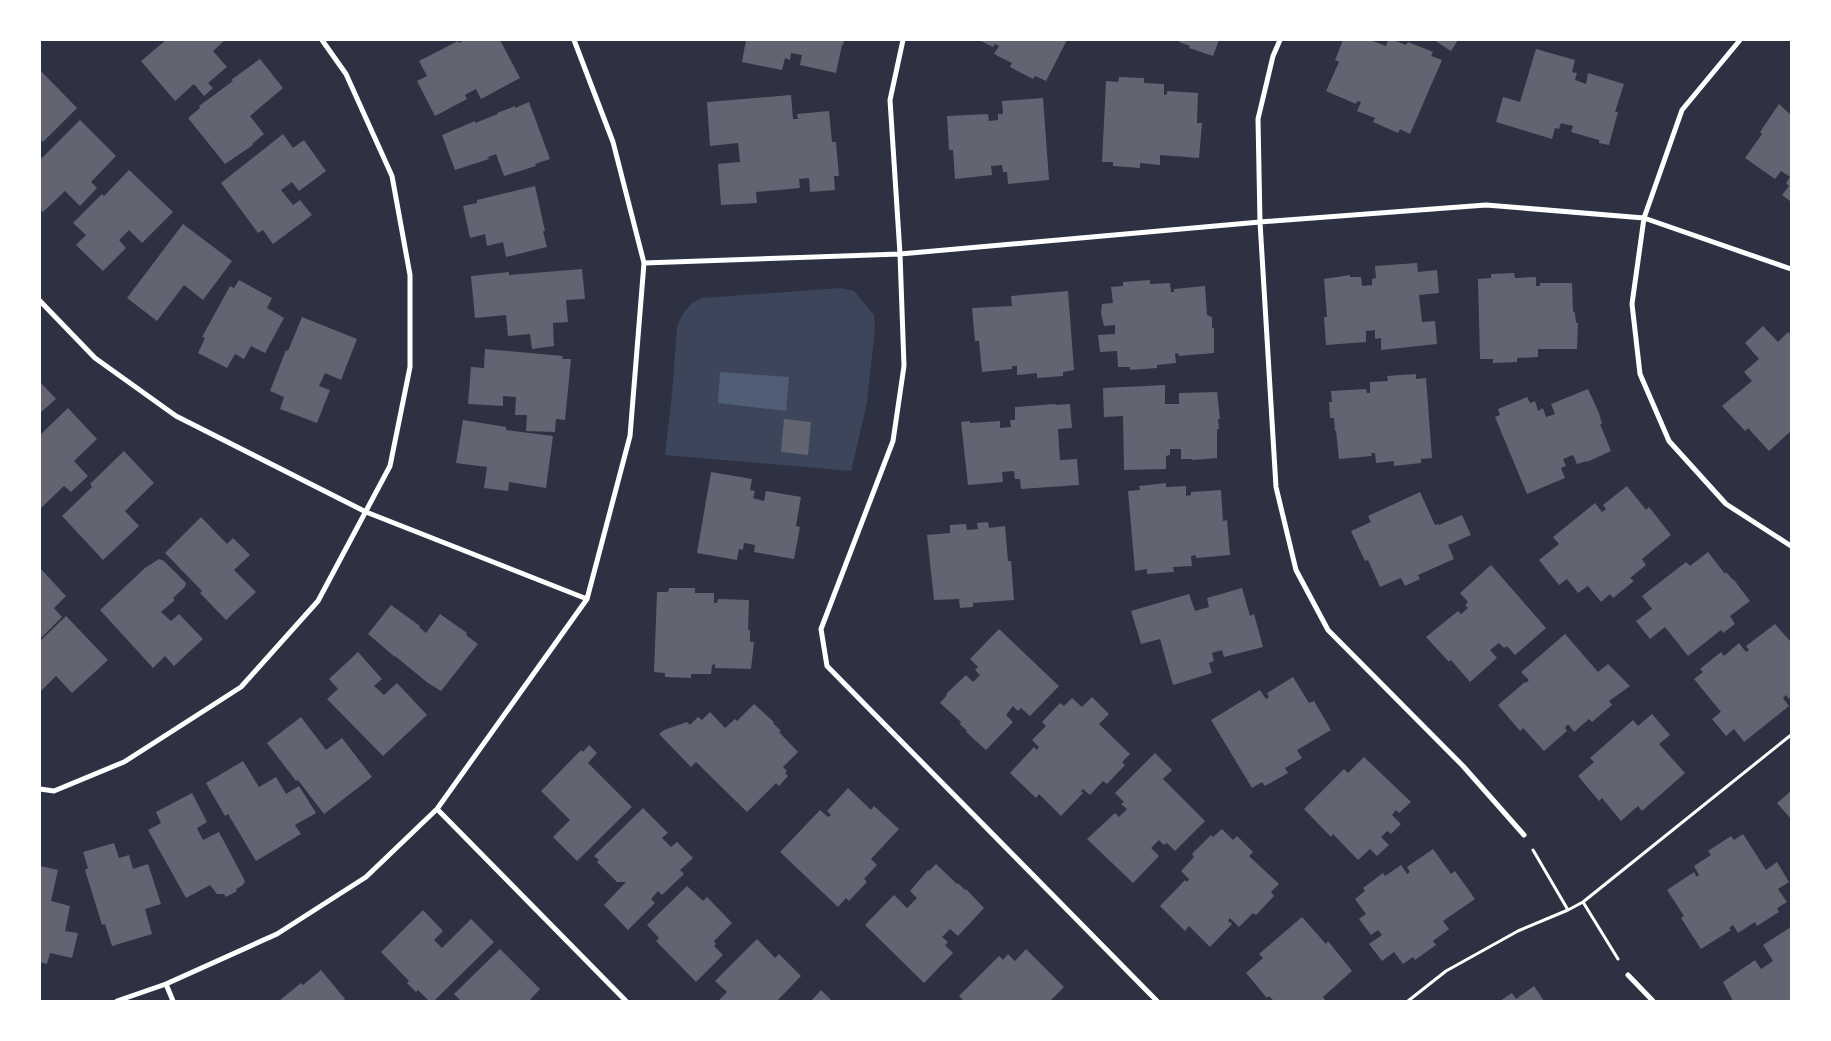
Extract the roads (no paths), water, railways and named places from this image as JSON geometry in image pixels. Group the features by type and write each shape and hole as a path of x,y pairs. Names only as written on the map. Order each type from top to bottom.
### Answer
{"street":[{"path":"40,789 54,791 124,762 242,687 318,601 390,466 410,367 410,275 392,176 346,74 322,40"},
{"path":"117,1001 166,984 277,934 366,877 437,809 587,599 630,436 644,263 614,142 574,40"},
{"path":"903,40 890,100 900,254 904,366 893,441 821,629 827,666 1157,1001"},
{"path":"1280,40 1273,56 1258,119 1260,222 1276,487 1296,570 1328,630 1463,766 1524,835"},
{"path":"1740,40 1682,110 1644,218 1632,304 1640,374 1669,441 1726,504 1791,546"},
{"path":"644,263 900,254 1260,222 1486,205 1644,218 1791,269"},
{"path":"40,300 94,358 176,416 366,512 587,599"},
{"path":"437,809 626,1001"},
{"path":"1628,975 1653,1001"},
{"path":"166,984 173,1001"}]}
